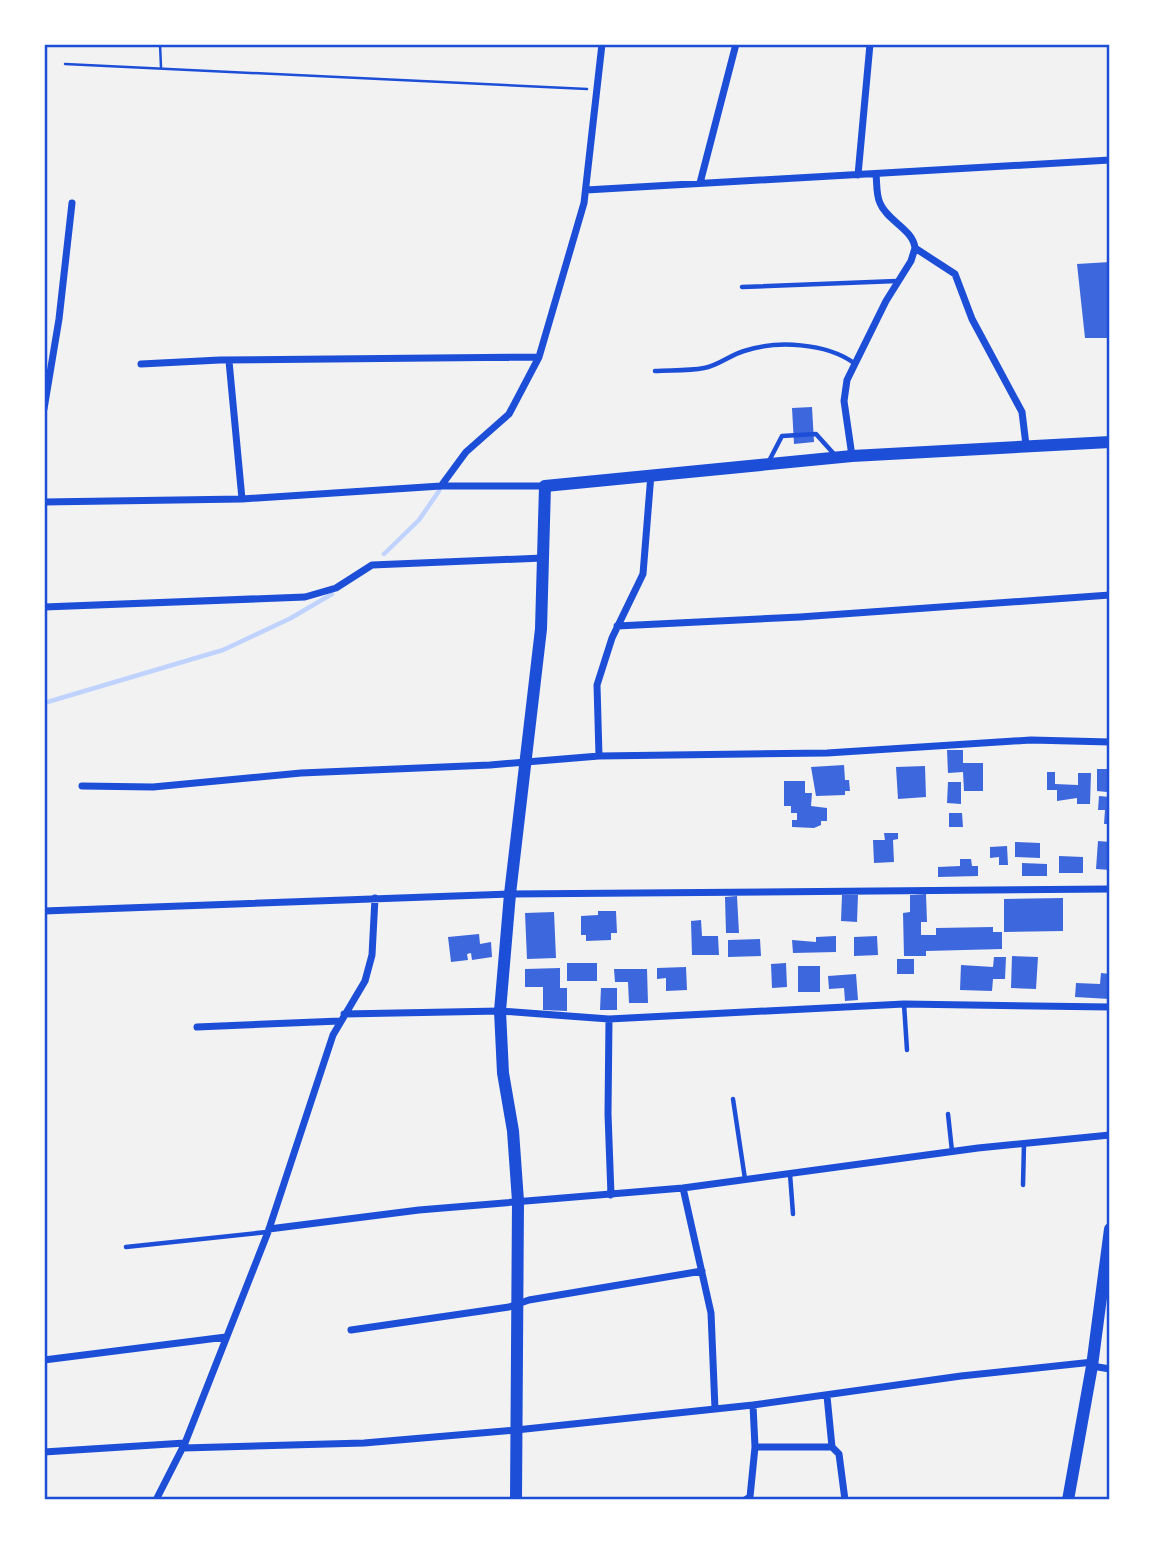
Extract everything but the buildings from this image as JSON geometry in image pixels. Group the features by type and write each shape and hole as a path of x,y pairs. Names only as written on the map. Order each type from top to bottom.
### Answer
{"main road":[{"path":"516,1500 517,1201 513,1130 503,1073 500,1011 510,894 541,629 545,486 836,457 1110,442"},
{"path":"1068,1500 1093,1364 1110,1229"}],"street":[{"path":"441,486 466,452 509,414 539,357 586,190 602,44"},
{"path":"700,183 736,44"},
{"path":"858,175 870,44"},
{"path":"586,190 1110,160"},
{"path":"852,456 845,395 855,363 898,281 910,264 915,248 913,238 898,226 881,205 876,174"},
{"path":"44,409 59,319 72,203"},
{"path":"915,248 955,274 972,319 1022,412 1026,445"},
{"path":"141,364 539,357"},
{"path":"229,361 242,499"},
{"path":"599,756 597,685 617,626 643,574 651,474"},
{"path":"44,502 242,499 441,486 545,486"},
{"path":"44,607 305,597 335,588 372,565 544,558"},
{"path":"617,626 800,617 1110,595"},
{"path":"82,786 153,787 301,773 599,756 827,753 1031,740 1110,742"},
{"path":"44,911 510,894 1110,889"},
{"path":"156,1500 184,1446 269,1230 296,1141 342,1017 368,972 375,898"},
{"path":"197,1027 342,1017 500,1011 609,1018 904,1004 1047,1003 1110,1006"},
{"path":"609,1018 611,1195"},
{"path":"269,1230 517,1201 683,1188 953,1152 1110,1135"},
{"path":"683,1188 711,1313 715,1409"},
{"path":"351,1330 518,1305 702,1271"},
{"path":"44,1360 226,1336"},
{"path":"44,1452 364,1443 753,1405 961,1376 1093,1364 1110,1369"},
{"path":"827,1396 832,1447 839,1454 845,1500"},
{"path":"745,1500 750,1497 755,1447 753,1405"},
{"path":"755,1447 832,1447"}],"lane":[{"path":"742,288 898,281"},
{"path":"655,371 707,368 745,350 764,347 820,347 833,350 855,363"},
{"path":"768,463 782,436 816,434 836,457"},
{"path":"904,1004 907,1050"},
{"path":"733,1098 746,1180"},
{"path":"948,1114 953,1152"},
{"path":"1023,1185 1024,1144"},
{"path":"790,1174 793,1214"},
{"path":"125,1247 269,1230"}],"path":[{"path":"160,44 161,68"},
{"path":"65,64 597,89"}],"waterway":[{"path":"384,554 419,520 439,491"},
{"path":"44,703 223,650 291,618 332,594"}]}
